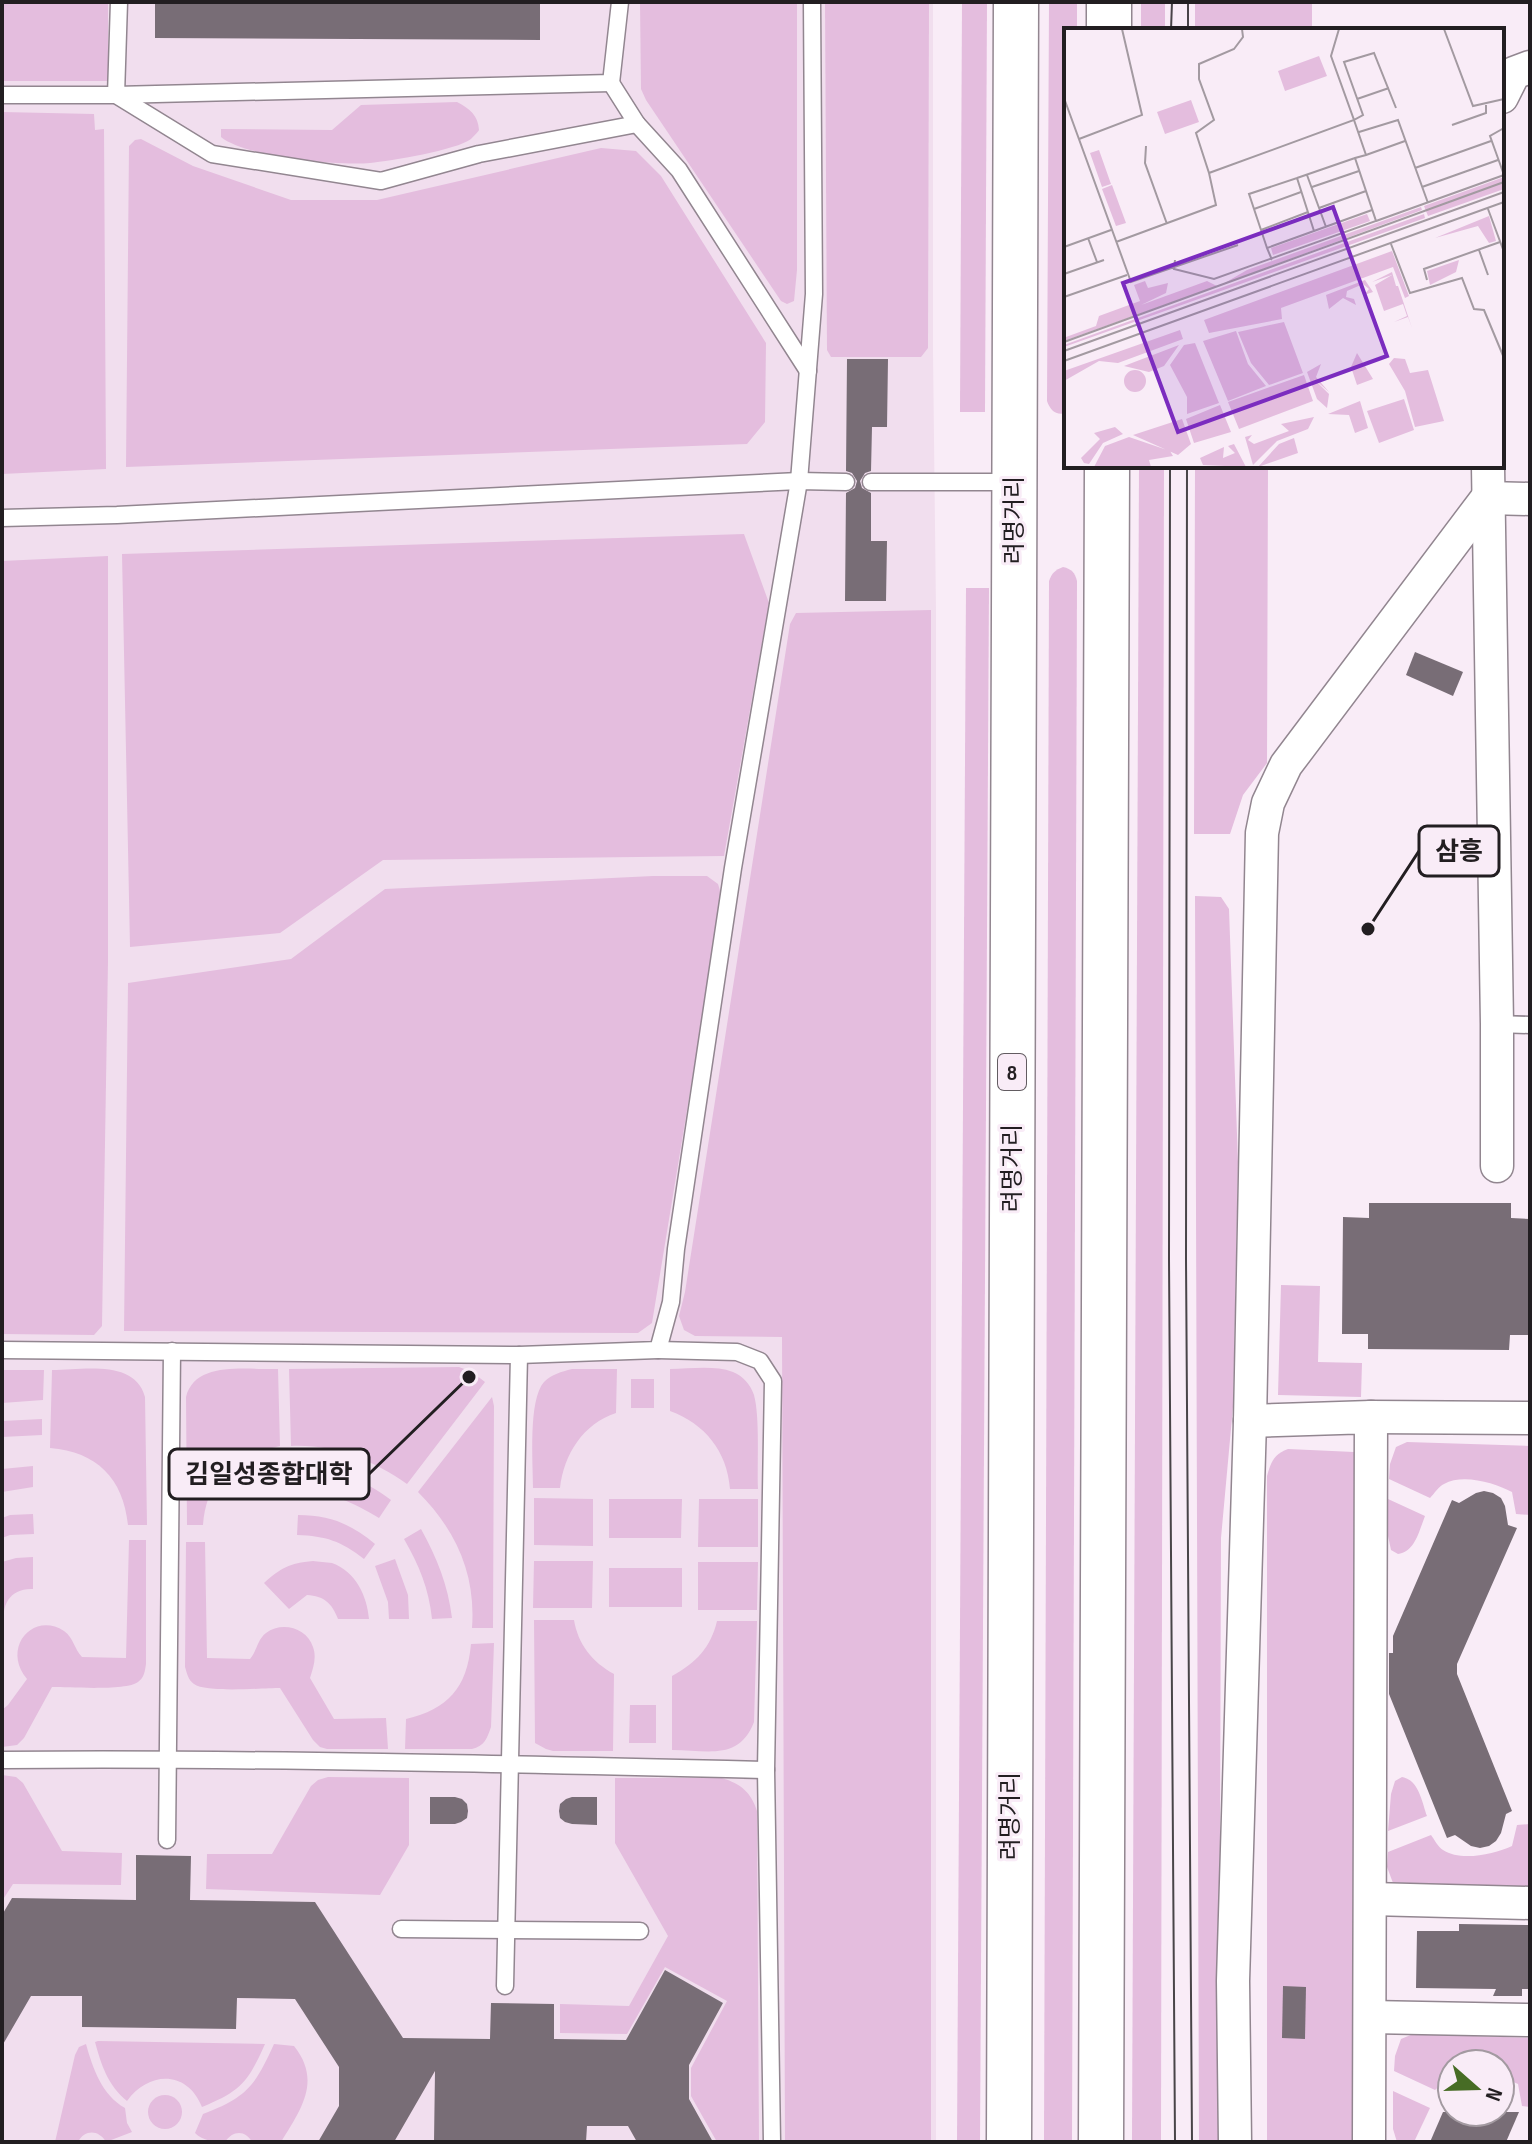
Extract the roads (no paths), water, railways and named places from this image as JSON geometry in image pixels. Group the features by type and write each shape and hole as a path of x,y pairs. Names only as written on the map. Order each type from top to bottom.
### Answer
{"highway":[{"name":"려명거리","path":"1009,2142 1016,2"},
{"path":"1109,2 1109,28"},
{"path":"1101,2142 1107,468"}],"street":[{"path":"1504,93 1514,73 1530,67"},
{"path":"1488,468 1497,1166"},
{"path":"1487,498 1530,499"},
{"path":"1235,2142 1233,1981 1250,1421 1262,833 1268,803 1286,765 1487,498"},
{"path":"1250,1421 1371,1417 1530,1418"},
{"path":"1369,2142 1371,1417"},
{"path":"1371,1899 1530,1903"},
{"path":"1370,2017 1530,2020"}],"lane":[{"path":"116,95 119,2"},
{"path":"620,2 611,83 637,124 679,170 808,371"},
{"path":"658,1350 671,1302 676,1249 733,868 799,481 814,294 812,2"},
{"path":"2,95 611,83"},
{"path":"116,95 212,154 381,181 479,154 637,124"},
{"path":"2,518 799,481 846,482"},
{"path":"871,482 1014,482"},
{"path":"1497,1024 1530,1025"},
{"path":"2,1350 519,1355 658,1350 737,1352 760,1361 773,1381 766,1770 772,2142"},
{"path":"167,1840 172,1351"},
{"path":"505,1986 519,1355"},
{"path":"2,1760 167,1759 766,1770"},
{"path":"401,1929 640,1931"}],"tram line":[{"path":"1171,28 1172,2"},
{"path":"1188,2 1188,28"},
{"path":"1170,468 1169,1259 1175,2142"},
{"path":"1187,468 1186,1259 1192,2142"}],"place":[{"name":"삼흥","path":"1368,929"},
{"name":"김일성종합대학","path":"469,1377"}]}
